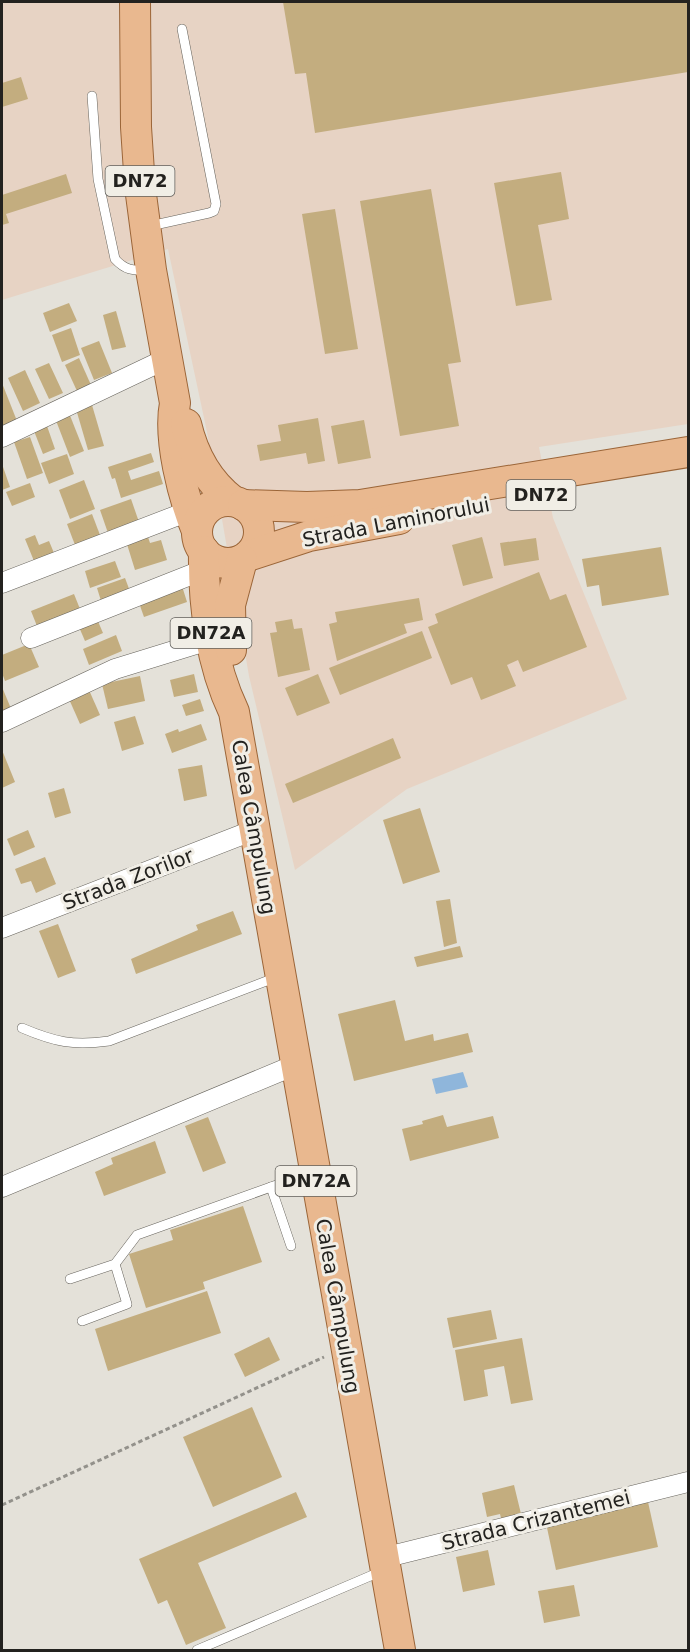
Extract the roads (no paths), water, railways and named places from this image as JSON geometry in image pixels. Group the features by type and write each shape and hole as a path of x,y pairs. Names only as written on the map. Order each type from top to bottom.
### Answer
{"main road":[{"name":"Calea Câmpulung","path":"135,2 136,127 145,227 175,403 184,417 190,440 206,473 238,503 251,511 259,529 259,539 245,558 220,636"},
{"name":"Calea Câmpulung","path":"175,403 172,418 220,636 222,687 234,712 400,1650"},
{"name":"Strada Laminorului","path":"238,503 340,506 688,452"},
{"name":"Strada Laminorului","path":"245,558 309,536 364,525 688,470"},
{"path":"198,541 205,512 223,502 238,503"},
{"name":"DN72","path":"198,541 217,561 225,563 245,558"}],"street":[{"path":"2,437 166,359"},
{"path":"2,582 198,541"},
{"path":"31,638 198,541"},
{"path":"2,722 115,669 220,636"},
{"name":"Strada Zorilor","path":"2,928 254,830"},
{"path":"2,1187 296,1065"},
{"name":"Strada Crizantemei","path":"384,1564 688,1482"}],"lane":[{"path":"145,227 209,213 214,210 216,204 182,29"},
{"path":"92,96 98,179 115,259 122,267 133,271 151,270"},
{"path":"22,1028 61,1043 82,1044 109,1041 280,976"},
{"path":"70,1279 115,1264 137,1235 314,1171"},
{"path":"271,1187 291,1246"},
{"path":"82,1321 127,1304 115,1264"},
{"path":"196,1650 384,1564"}],"water":[{"path":"463,1072 468,1087 436,1094 432,1079"}]}
